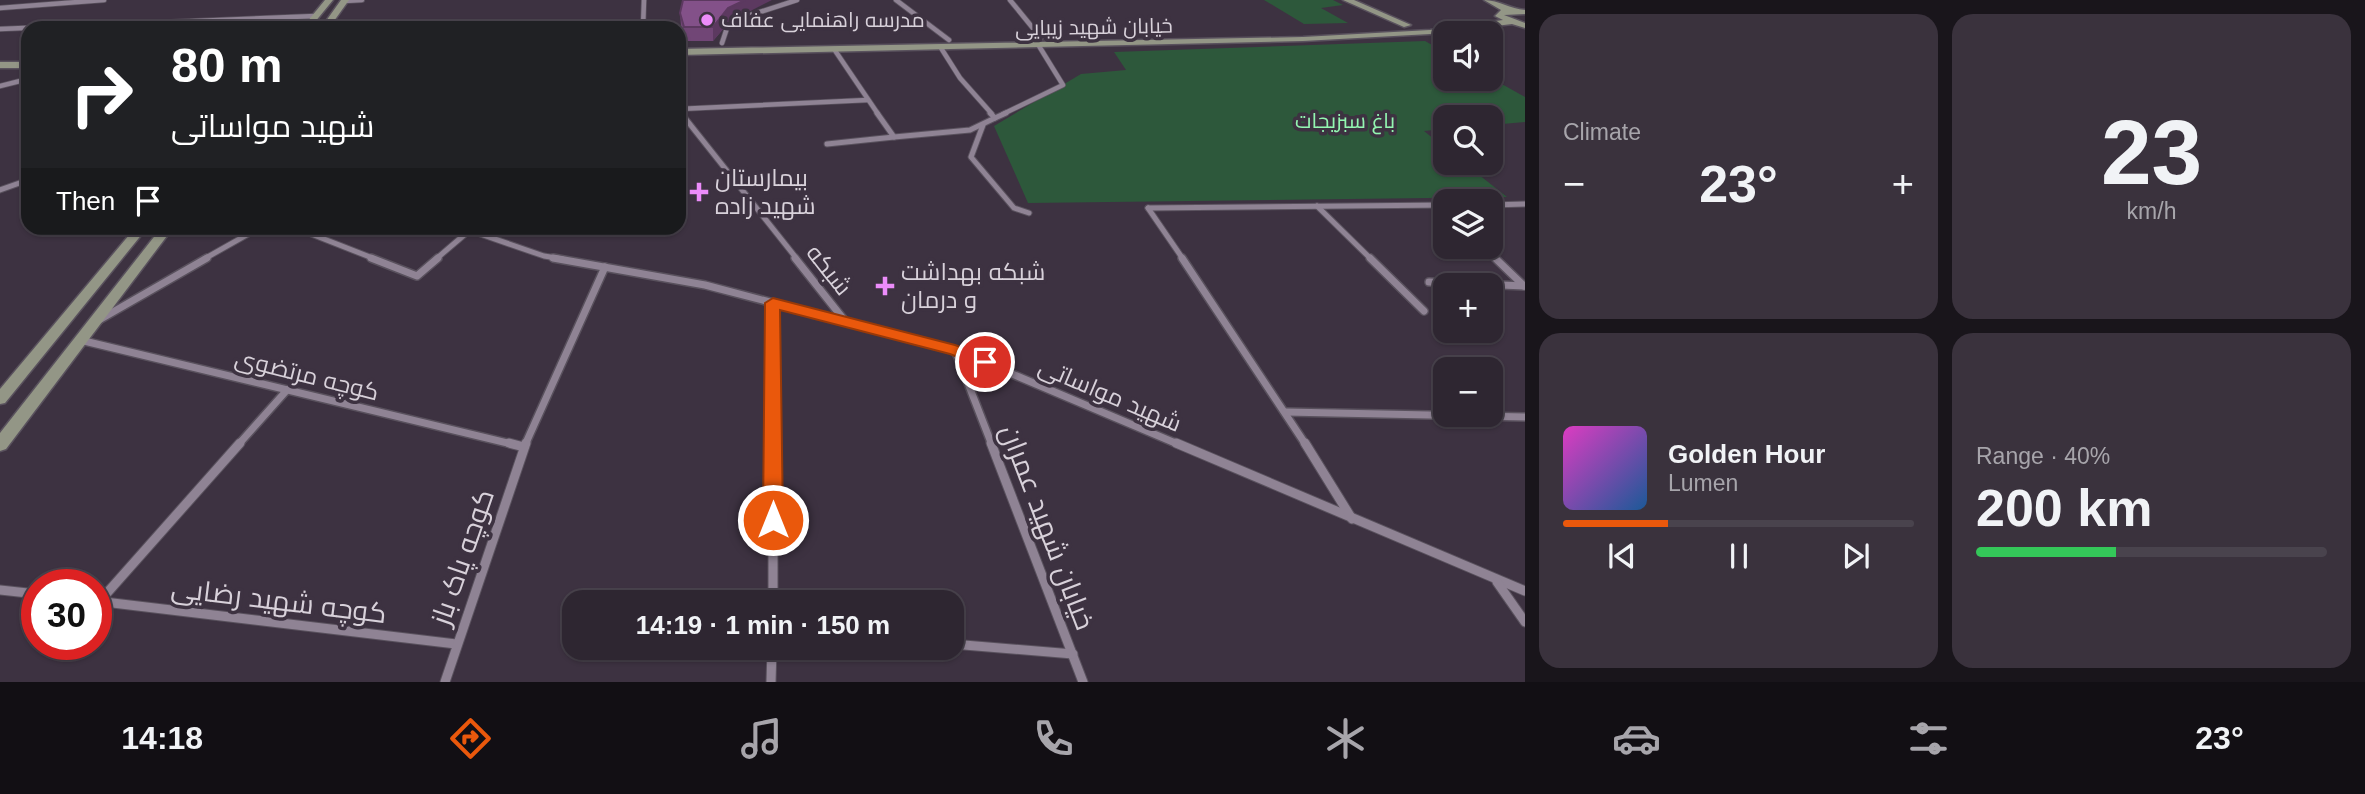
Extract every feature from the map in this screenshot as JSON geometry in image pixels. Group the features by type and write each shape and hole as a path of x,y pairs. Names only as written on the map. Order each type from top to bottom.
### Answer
{"main road":[{"path":"312,21 329,0"},
{"path":"330,21 345,0"},
{"path":"1347,0 1408,25"},
{"path":"1489,0 1510,22 1525,26"},
{"path":"1364,9 1369,18"},
{"path":"1503,13 1525,12"},
{"name":"خیابان شهید زیبایی","path":"686,52 941,48 1131,36 1408,25 1503,13"},
{"name":"خیابان شهید زیبایی","path":"686,45 949,40 1139,44 1377,35 1510,22"},
{"path":"1131,36 1139,44"},
{"path":"0,65 21,65"},
{"path":"0,74 21,73"},
{"path":"0,399 135,235"},
{"path":"0,445 162,235"}],"street":[{"path":"0,8 104,0"},
{"path":"345,0 362,0"},
{"path":"643,21 644,0"},
{"path":"722,43 729,22 797,0"},
{"path":"896,0 949,40"},
{"path":"827,144 970,131 1063,85 1040,42 1010,0"},
{"path":"194,21 316,16"},
{"path":"0,29 21,28"},
{"path":"941,48 960,78 995,118"},
{"path":"834,49 894,136"},
{"path":"0,86 21,81"},
{"path":"686,109 868,100"},
{"name":"شبکه","path":"686,118 846,322"},
{"path":"984,125 971,157 1014,208 1030,213"},
{"path":"0,190 21,182"},
{"path":"1503,205 1525,204"},
{"path":"1317,206 1424,311"},
{"path":"1353,519 1286,412 1149,208 1433,206"},
{"path":"92,325 247,235"},
{"path":"314,235 417,276 460,235"},
{"name":"شهید مواساتی","path":"483,235 544,257 705,285 955,350 1525,591"},
{"path":"1497,259 1525,286"},
{"name":"کوچه پاک باز","path":"445,682 524,447 605,267"},
{"path":"1429,282 1525,286"},
{"path":"773,303 773,590"},
{"name":"کوچه مرتضوی","path":"80,340 524,447"},
{"name":"خیابان شهید عمران","path":"955,350 1083,682"},
{"path":"112,585 287,390"},
{"path":"1286,412 1525,417"},
{"path":"1497,581 1525,622"},
{"path":"0,590 21,592"},
{"name":"کوچه شهید رضایی","path":"112,603 456,644"},
{"path":"964,645 1073,654"},
{"path":"771,682 772,660"}],"green space":[{"path":"1264,0 1333,0 1343,5 1321,8 1348,23 1304,24"},
{"name":"باغ سبزیجات","path":"1425,41 1433,45 1433,91 1503,91 1503,85 1525,97 1525,122 1503,124 1503,105 1433,105 1433,130 1424,131 1433,138 1433,175 1479,175 1497,189 1433,189 1433,198 1028,203 994,126 1081,74 1126,70 1114,52"}],"building":[{"path":"683,0 745,0 728,8 713,27 686,27 686,21 682,21 680,13"}],"place":[{"name":"مدرسه راهنمایی عفاف","path":"707,20"},
{"name":"بیمارستان شهید زاده","path":"699,192"},
{"name":"شبکه بهداشت و درمان","path":"885,286"}],"route":[{"path":"773,520 773,303 955,350 985,362"}]}
